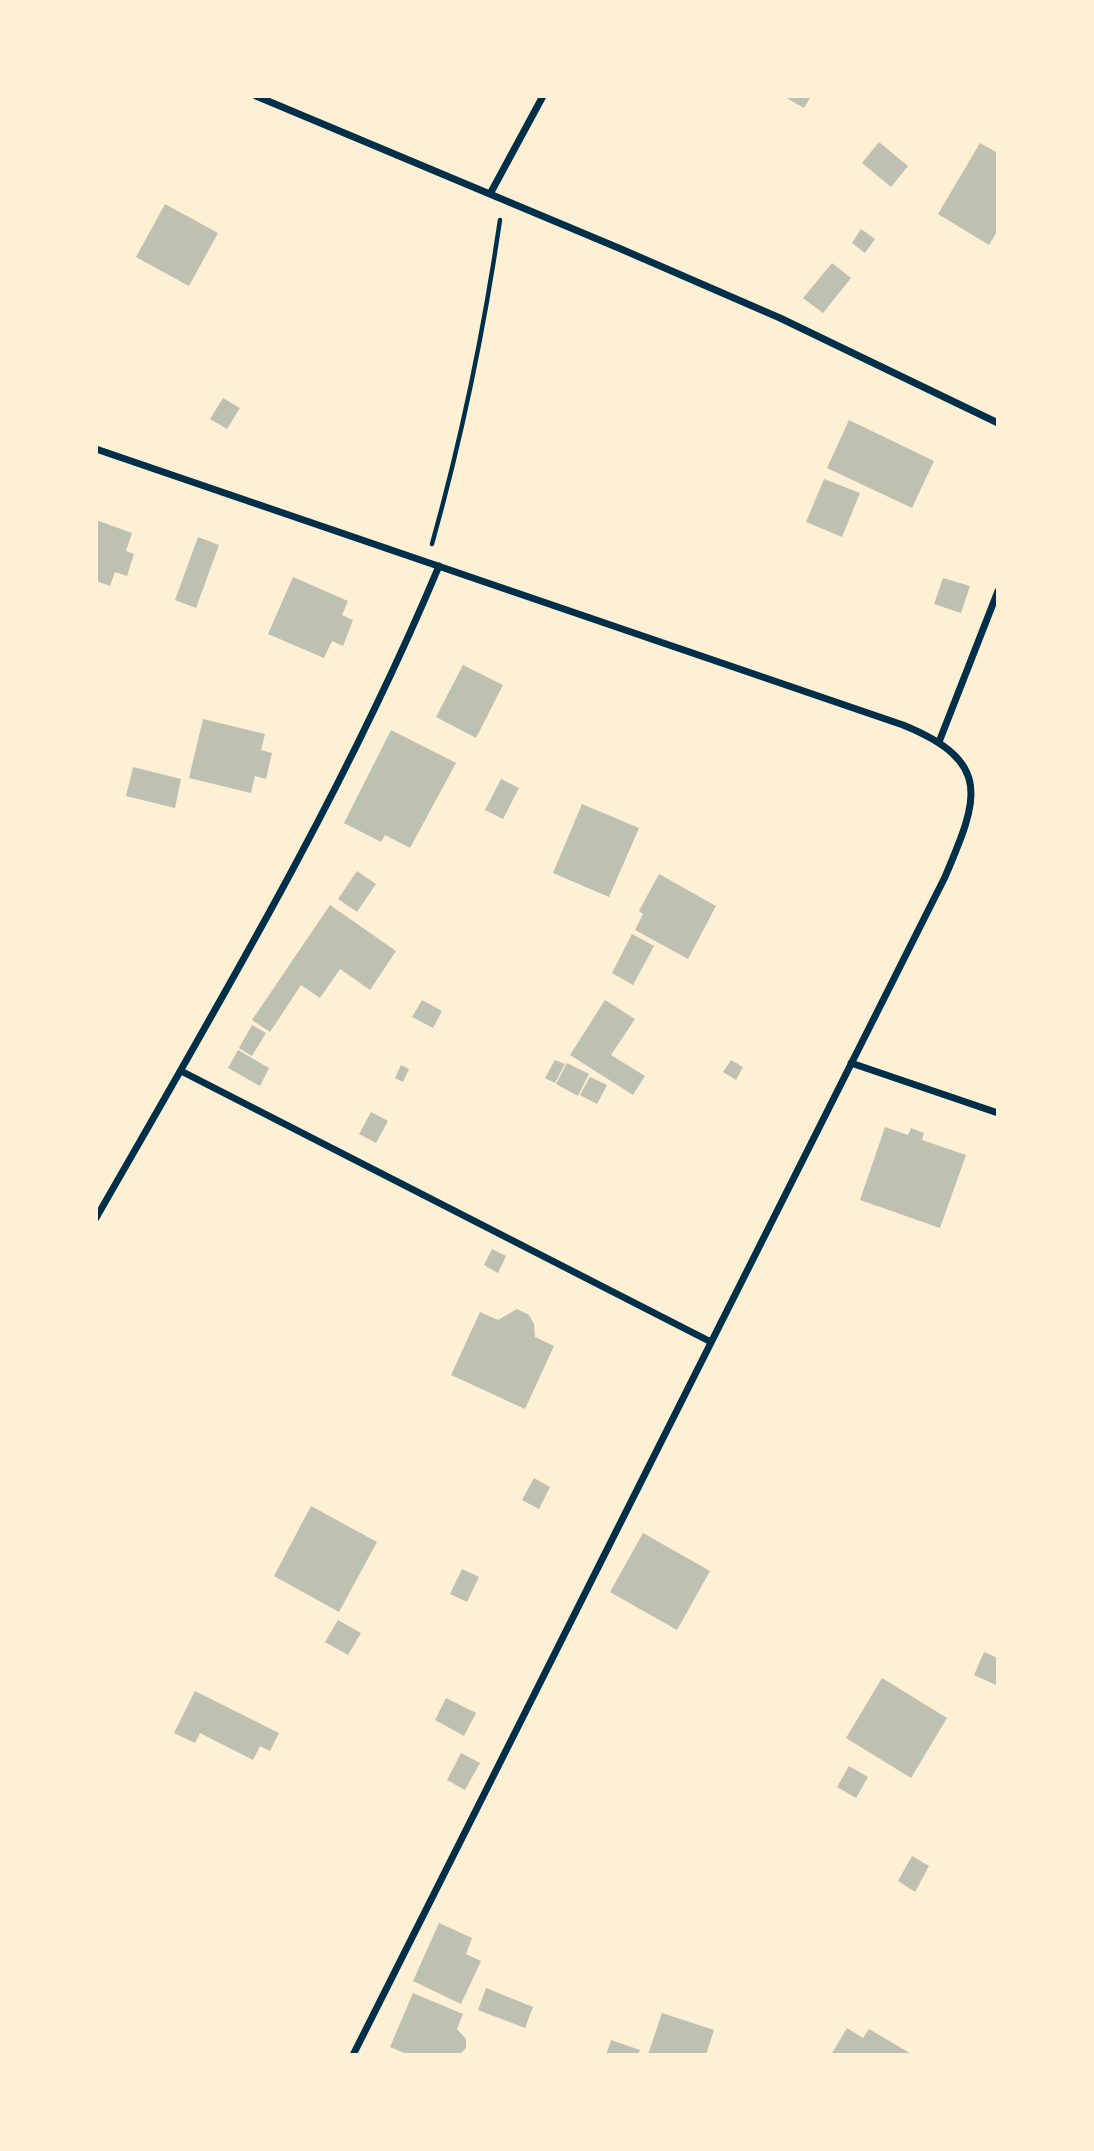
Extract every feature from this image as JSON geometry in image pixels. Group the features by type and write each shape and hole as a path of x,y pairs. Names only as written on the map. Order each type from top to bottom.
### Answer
{"street":[{"path":"256,96 780,318 998,423"},
{"path":"490,194 543,96"},
{"path":"96,449 903,725 939,742 953,752 965,768 970,790 968,817 945,877 353,2055"},
{"path":"96,1219 342,779 404,649 439,566"},
{"path":"939,742 998,591"},
{"path":"851,1063 998,1113"},
{"path":"181,1071 711,1342"}],"path":[{"path":"427,561 457,456 480,344 503,200"}],"building":[{"path":"783,96 811,96 804,108"},
{"path":"879,142 908,166 891,187 862,163"},
{"path":"980,143 998,153 998,230 989,245 938,214"},
{"path":"165,204 218,233 189,286 136,257"},
{"path":"861,229 875,239 865,253 852,243"},
{"path":"832,263 851,278 823,313 803,298"},
{"path":"223,398 240,408 227,429 210,419"},
{"path":"849,420 934,461 912,508 827,468"},
{"path":"824,479 860,493 842,537 806,522"},
{"path":"96,520 132,533 126,551 134,554 127,576 115,572 110,586 96,581"},
{"path":"198,537 219,545 196,608 175,600"},
{"path":"293,577 348,601 342,615 353,620 343,646 332,641 324,658 268,634"},
{"path":"943,578 970,586 961,613 934,604"},
{"path":"463,665 503,685 476,738 436,717"},
{"path":"203,719 265,734 261,750 272,753 266,779 255,776 251,793 189,778"},
{"path":"391,730 456,763 410,848 385,835 381,842 344,823"},
{"path":"133,767 181,779 175,808 126,796"},
{"path":"501,779 519,788 503,819 485,810"},
{"path":"582,804 639,828 609,897 553,873"},
{"path":"357,871 376,884 357,912 338,899"},
{"path":"659,874 716,906 688,959 635,930 643,914 639,911"},
{"path":"330,905 396,951 370,990 340,969 320,998 301,985 270,1032 252,1020"},
{"path":"632,934 654,946 633,985 612,973"},
{"path":"422,1000 442,1011 433,1028 412,1017"},
{"path":"605,1000 635,1019 611,1055 645,1076 633,1095 570,1055"},
{"path":"252,1025 266,1033 252,1056 239,1048"},
{"path":"238,1050 269,1068 260,1086 228,1068"},
{"path":"555,1060 565,1064 555,1083 545,1078"},
{"path":"731,1060 743,1067 736,1080 723,1072"},
{"path":"567,1063 589,1074 578,1096 556,1084"},
{"path":"401,1065 409,1069 403,1082 395,1078"},
{"path":"590,1077 607,1085 597,1104 580,1095"},
{"path":"371,1112 388,1121 376,1143 359,1134"},
{"path":"885,1127 908,1135 911,1128 924,1133 922,1140 966,1155 940,1228 860,1200"},
{"path":"492,1249 506,1256 498,1273 484,1265"},
{"path":"517,1309 529,1315 534,1324 535,1337 554,1346 525,1409 451,1375 480,1312 498,1320"},
{"path":"534,1478 550,1487 539,1509 522,1500"},
{"path":"311,1506 377,1542 339,1612 274,1576"},
{"path":"643,1533 710,1571 677,1630 610,1592"},
{"path":"462,1569 479,1577 467,1602 450,1594"},
{"path":"338,1620 361,1633 348,1655 325,1642"},
{"path":"984,1652 998,1658 998,1686 974,1675"},
{"path":"882,1678 947,1718 911,1778 846,1738"},
{"path":"195,1691 279,1733 270,1751 260,1746 253,1760 200,1733 195,1743 174,1733"},
{"path":"446,1698 476,1713 464,1736 435,1720"},
{"path":"461,1753 480,1763 465,1790 447,1780"},
{"path":"849,1766 868,1777 856,1798 837,1787"},
{"path":"912,1856 929,1866 915,1892 898,1881"},
{"path":"439,1923 472,1938 466,1954 481,1961 461,2004 413,1981"},
{"path":"486,1988 533,2007 525,2028 478,2010"},
{"path":"413,1993 463,2014 457,2029 466,2039 466,2048 461,2053 409,2055 390,2047"},
{"path":"662,2013 714,2030 706,2055 648,2055"},
{"path":"847,2028 863,2038 869,2029 913,2055 831,2055"},
{"path":"611,2040 640,2050 638,2055 606,2055"}]}
